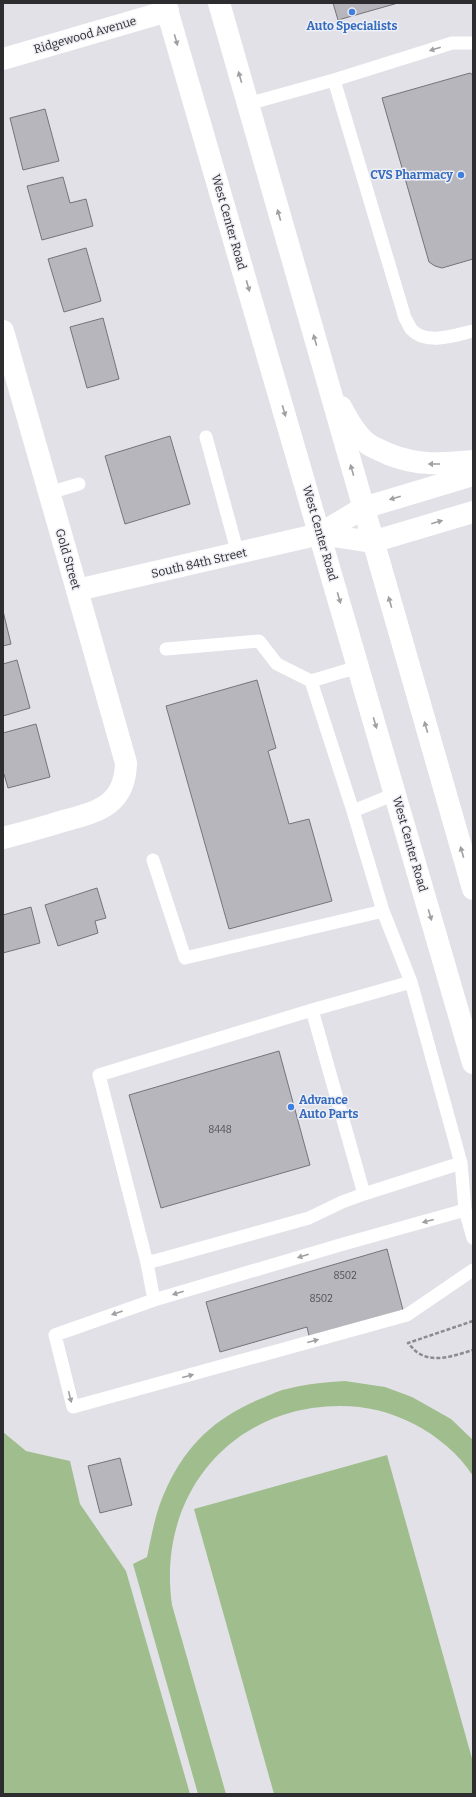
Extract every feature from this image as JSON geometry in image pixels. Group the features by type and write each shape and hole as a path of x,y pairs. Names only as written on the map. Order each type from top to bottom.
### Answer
{"main road":[{"path":"219,3 372,542 473,889"},
{"name":"Ridgewood Avenue","path":"3,59 166,7"},
{"name":"West Center Road","path":"166,7 473,1063"},
{"name":"Gold Street","path":"3,331 126,763 122,787 108,805 93,813 3,838"},
{"path":"326,378 357,433 368,444 399,458 418,463 435,464 473,461"},
{"name":"South 84th Street","path":"77,590 320,534 363,508 473,475"},
{"name":"South 84th Street","path":"320,534 372,542 473,512"}],"lane":[{"path":"248,104 334,80 452,43 473,43"},
{"path":"334,80 405,318 412,330 422,336 433,338 473,331"},
{"path":"206,437 238,554"},
{"path":"49,493 79,484"},
{"path":"166,649 259,641 277,664 311,681 358,667"},
{"path":"311,681 383,910 411,982 461,1163 465,1210 473,1238"},
{"path":"353,811 396,794"},
{"path":"153,860 185,958 383,910"},
{"path":"154,1300 147,1263 99,1075 312,1010 411,982"},
{"path":"312,1010 364,1194"},
{"path":"147,1263 309,1218 342,1202 364,1194 461,1163"},
{"path":"465,1210 154,1300 55,1335 73,1407 407,1316 473,1270"}],"path":[{"path":"473,1321 408,1343 418,1354 431,1358 446,1358 473,1350"}],"green space":[{"path":"345,1381 385,1387 412,1397 451,1419 473,1440 473,1476 461,1460 447,1446 414,1424 402,1418 377,1410 352,1406 339,1406 312,1408 278,1417 247,1432 221,1452 200,1476 185,1504 174,1536 170,1570 172,1605 226,1794 198,1794 133,1564 147,1557 157,1512 163,1495 175,1471 195,1443 207,1432 233,1412 279,1391 294,1387"},
{"path":"3,1432 26,1451 70,1461 80,1504 126,1571 190,1794 3,1794"},
{"path":"387,1455 473,1762 473,1794 274,1794 194,1509"}],"building":[{"name":"Auto Specialists","path":"333,3 398,3 338,20"},
{"path":"470,73 473,75 473,259 442,268 429,262 382,98"},
{"path":"45,109 59,161 23,170 10,118"},
{"path":"63,177 70,203 86,199 93,226 42,240 27,186"},
{"path":"86,248 101,301 64,312 48,259"},
{"path":"103,318 119,379 87,388 70,327"},
{"path":"170,436 190,504 125,524 105,456"},
{"path":"3,611 11,644 3,646"},
{"path":"17,660 30,708 3,716 3,664"},
{"path":"257,680 276,748 268,751 289,824 309,819 332,901 229,929 166,706"},
{"path":"36,724 50,777 8,788 4,774 3,775 3,733"},
{"path":"97,888 106,918 95,921 98,933 58,946 45,905"},
{"path":"31,907 40,943 3,953 3,915"},
{"path":"279,1051 310,1165 161,1208 129,1095"},
{"path":"387,1249 403,1310 309,1336 307,1327 220,1352 206,1302"},
{"path":"120,1458 132,1505 100,1513 88,1466"}],"place":[{"name":"Auto Specialists","path":"352,12"},
{"name":"CVS Pharmacy","path":"461,175"},
{"name":"Advance Auto Parts","path":"291,1107"}]}
